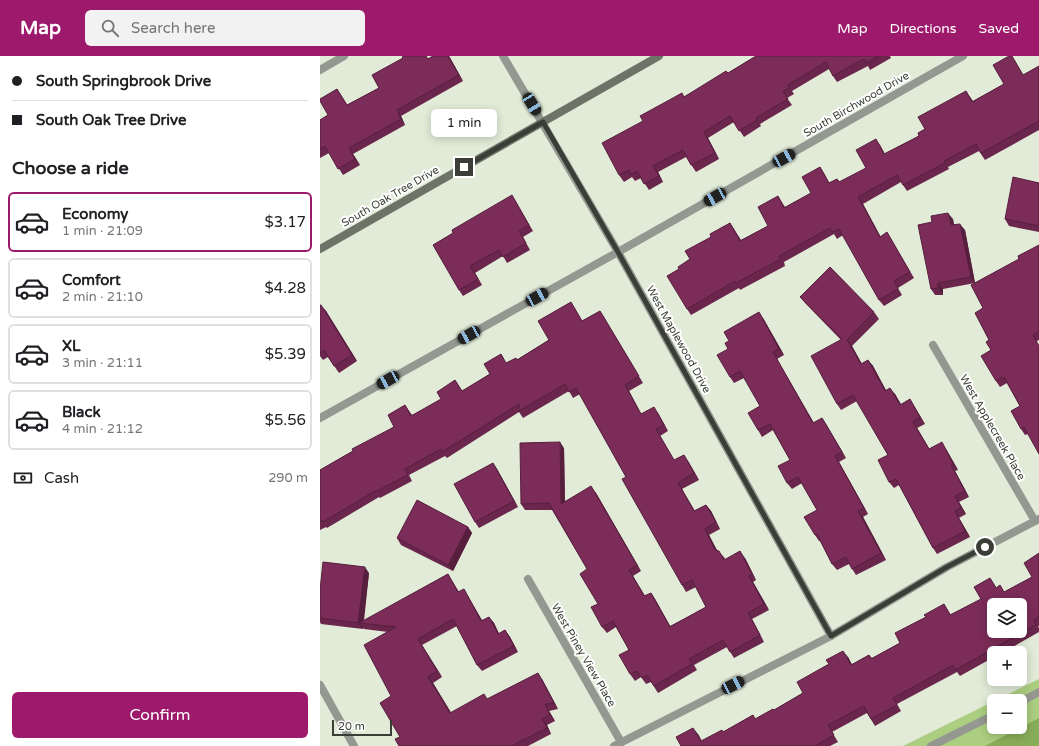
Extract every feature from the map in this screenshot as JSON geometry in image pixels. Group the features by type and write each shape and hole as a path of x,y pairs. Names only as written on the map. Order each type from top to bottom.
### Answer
{"street":[{"path":"320,70 344,56"},
{"name":"West Maplewood Drive","path":"503,56 618,252 831,636"},
{"name":"South Oak Tree Drive","path":"320,249 659,56"},
{"name":"South Birchwood Drive","path":"320,418 618,252 963,56"},
{"name":"West Applecreek Place","path":"933,345 1037,520"},
{"path":"618,744 831,636 947,567 1037,520"},
{"name":"West Piney View Place","path":"528,579 618,744"},
{"path":"320,685 354,746"},
{"path":"1027,698 1039,692"},
{"path":"931,746 987,718"}],"shaded area":[{"path":"1039,679 1039,746 903,746 987,704 987,734 1027,734 1027,694 1008,694"},
{"path":"1039,718 1039,746 985,746 1008,734 1027,734 1027,724"}],"building":[{"path":"426,56 428,59 433,56 448,56 459,75 397,110 401,119 349,148 355,159 338,169 325,146 320,149 320,120 328,115 320,99 337,89 347,105 379,88 372,75 403,58 402,57"},
{"path":"756,56 879,56 866,63 864,59 833,76 826,62 788,85 789,88 783,91 788,99 756,118 757,120 739,131 730,116 704,132 715,153 691,165 683,150 653,166 659,176 644,184 637,171 631,175 629,170 619,175 602,143 643,121 640,116 682,93 684,97 726,71 728,73"},
{"path":"1009,56 1012,56 1023,75 1039,66 1039,121 981,153 976,144 944,161 945,163 903,185 897,175 858,197 880,237 887,232 910,272 894,281 898,289 879,300 839,229 832,232 830,228 779,256 781,259 736,283 735,281 687,309 667,276 679,269 678,267 690,259 685,251 711,237 710,234 730,223 740,241 768,226 758,207 778,196 784,208 811,193 802,177 820,167 829,183 837,179 839,182 866,168 856,150 876,139 884,154 919,136 918,133 925,129 918,117 966,91 972,102 1004,84 993,65"},
{"path":"1013,177 1039,183 1039,226 1005,219"},
{"path":"512,195 529,225 519,231 526,243 503,257 499,250 470,266 478,279 459,290 433,245 453,233 452,230"},
{"path":"948,213 951,225 960,224 971,277 938,283 938,288 931,289 918,225 932,222 931,216"},
{"path":"1039,245 1039,331 1033,335 1039,346 1039,454 1024,427 1021,429 1011,411 1020,406 1004,377 996,381 981,356 991,350 986,342 989,340 975,313 983,308 971,285 1019,259 1018,256"},
{"path":"830,267 874,312 847,340 861,364 868,360 885,391 890,388 900,405 910,399 920,417 913,422 929,449 942,442 953,464 951,465 965,491 955,496 961,508 955,511 965,531 933,548 896,479 889,482 878,460 888,455 853,395 837,404 811,356 842,339 800,297"},
{"path":"571,302 582,321 600,311 639,376 625,385 641,414 654,407 664,425 656,429 674,460 684,455 694,473 678,483 694,511 706,505 716,522 705,529 715,550 719,551 724,560 740,551 752,574 749,576 764,604 748,613 760,635 730,652 723,640 689,659 692,664 654,686 647,675 642,678 637,671 630,674 619,655 629,650 613,621 602,627 591,607 598,604 580,574 587,569 549,503 521,504 520,443 560,442 561,504 591,486 637,565 629,570 644,596 651,593 670,627 706,607 692,580 682,585 622,479 626,477 576,388 569,392 565,384 519,411 519,404 442,452 441,449 405,469 408,475 375,491 323,522 322,520 320,522 320,470 353,451 352,449 394,427 388,415 405,405 411,416 441,399 437,392 455,380 462,391 490,374 484,364 501,354 506,363 516,358 517,360 549,340 538,321"},
{"path":"320,305 352,355 334,366 324,350 320,353"},
{"path":"759,312 779,349 773,352 813,423 822,418 842,452 835,456 864,508 858,511 881,553 852,569 846,557 832,564 817,534 815,535 804,517 817,510 798,477 787,483 778,466 790,460 770,424 758,430 748,413 760,406 740,371 730,377 717,355 728,349 725,343 729,341 724,332"},
{"path":"493,463 514,501 475,522 454,484"},
{"path":"417,500 468,527 448,565 397,538"},
{"path":"1039,553 1039,617 1034,620 1036,625 1027,630 1027,598 987,598 987,638 1013,638 998,646 987,646 987,652 955,670 953,665 893,698 897,705 871,719 864,706 828,725 834,735 815,746 681,746 676,737 693,728 701,741 722,730 723,732 753,715 755,719 773,709 774,710 803,693 797,682 829,664 826,660 843,651 851,665 869,655 871,659 900,643 895,633 926,617 924,615 944,604 950,615 981,599 974,587 990,578 996,588 1000,585 1004,592 1032,577 1024,563"},
{"path":"323,562 365,567 358,623 320,618 320,590"},
{"path":"448,574 458,592 464,589 481,621 489,617 498,634 505,630 514,646 477,665 453,619 418,639 437,671 428,677 450,713 484,694 487,699 538,673 554,703 545,704 550,715 542,719 547,728 511,746 399,746 395,739 400,737 380,703 391,696 364,645 396,627 359,623"}],"route":[{"path":"464,167 543,122 618,252 831,636 947,567 985,547"}]}
